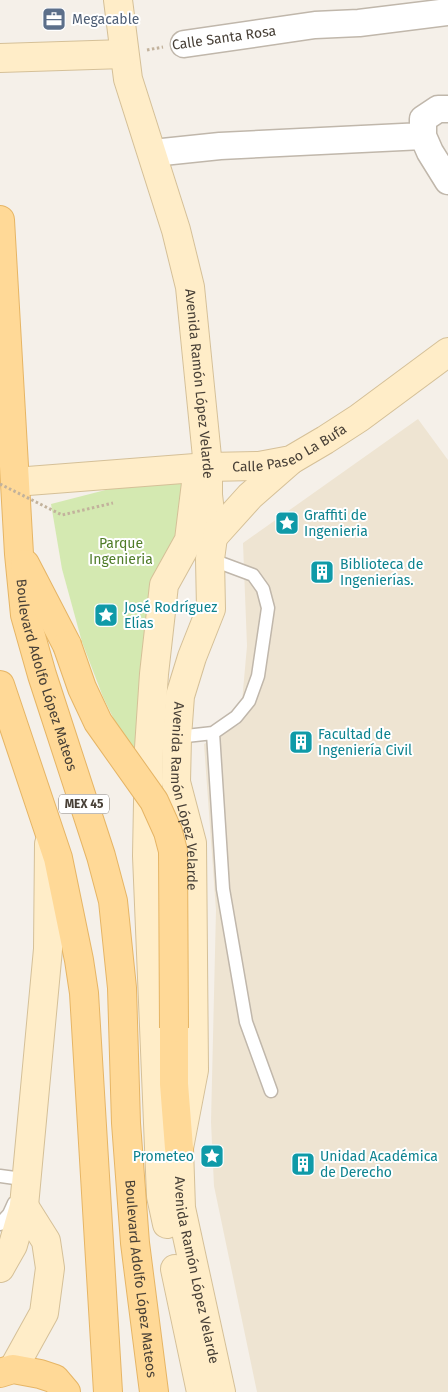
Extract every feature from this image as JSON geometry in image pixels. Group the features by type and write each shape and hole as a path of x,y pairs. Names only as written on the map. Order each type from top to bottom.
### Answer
{"main road":[{"name":"Boulevard Adolfo López Mateos","path":"0,220 8,483 19,554 25,615 34,650 101,856 113,901 122,988 126,1123 135,1243 154,1392"},
{"path":"19,554 67,645 82,688 98,722 154,801 170,838 173,851 175,897 173,1061 179,1148"},
{"name":"MEX 45","path":"0,685 58,858 79,960 84,993 108,1392"},
{"path":"6,1371 40,1374 55,1379 66,1392"}],"street":[{"name":"Avenida Ramón López Velarde","path":"107,0 119,54 153,153 176,230 190,288 202,468 195,497 189,540 164,585 154,674 149,748 147,856 161,1196 201,1392"},
{"name":"Avenida Ramón López Velarde","path":"118,0 122,87 162,215 180,288 202,468 208,495 212,548 212,609 192,657 180,696 177,737 176,782 192,843 194,1060 194,1070 179,1148 181,1208 221,1392"},
{"name":"Calle Santa Rosa","path":"184,44 316,25 358,11 448,12"},
{"path":"0,58 119,54"},
{"path":"448,109 438,109 423,119 423,136 434,159 448,181"},
{"path":"153,153 220,146 423,136"},
{"name":"Calle Paseo La Bufa","path":"8,483 202,468 259,466 291,460 352,422 448,352"},
{"path":"212,548 250,496 291,460"},
{"path":"154,674 180,696"},
{"path":"0,1268 13,1245 24,1206 48,949 49,833"},
{"path":"6,1371 44,1313 50,1268 46,1240 24,1206"}],"lane":[{"path":"177,737 213,733 236,717 249,701 258,676 268,608 263,590 252,575 212,548"},
{"path":"213,733 223,889 246,1022 272,1091"},
{"path":"0,1176 14,1178 23,1187 24,1206"},
{"path":"0,1224 9,1214 14,1202 14,1178"}],"path":[{"name":"Calle Santa Rosa","path":"119,54 184,44"},
{"path":"8,483 62,515 113,503"}],"shaded area":[{"path":"418,419 448,460 448,1392 257,1392 214,1186 211,1122 216,910 204,744 240,724 247,646 243,543"}],"green space":[{"name":"Parque Ingenieria","path":"195,467 147,775 128,748 103,697 82,642 62,569 51,504"}],"place":[{"name":"Megacable","path":"54,19"},
{"name":"Graffiti de Ingenieria","path":"287,523"},
{"name":"Biblioteca de Ingenierías.","path":"322,572"},
{"name":"José Rodríguez Elías","path":"106,615"},
{"name":"Facultad de Ingeniería Civil","path":"301,742"},
{"name":"Prometeo","path":"212,1156"},
{"name":"Unidad Académica de Derecho","path":"303,1164"}]}
